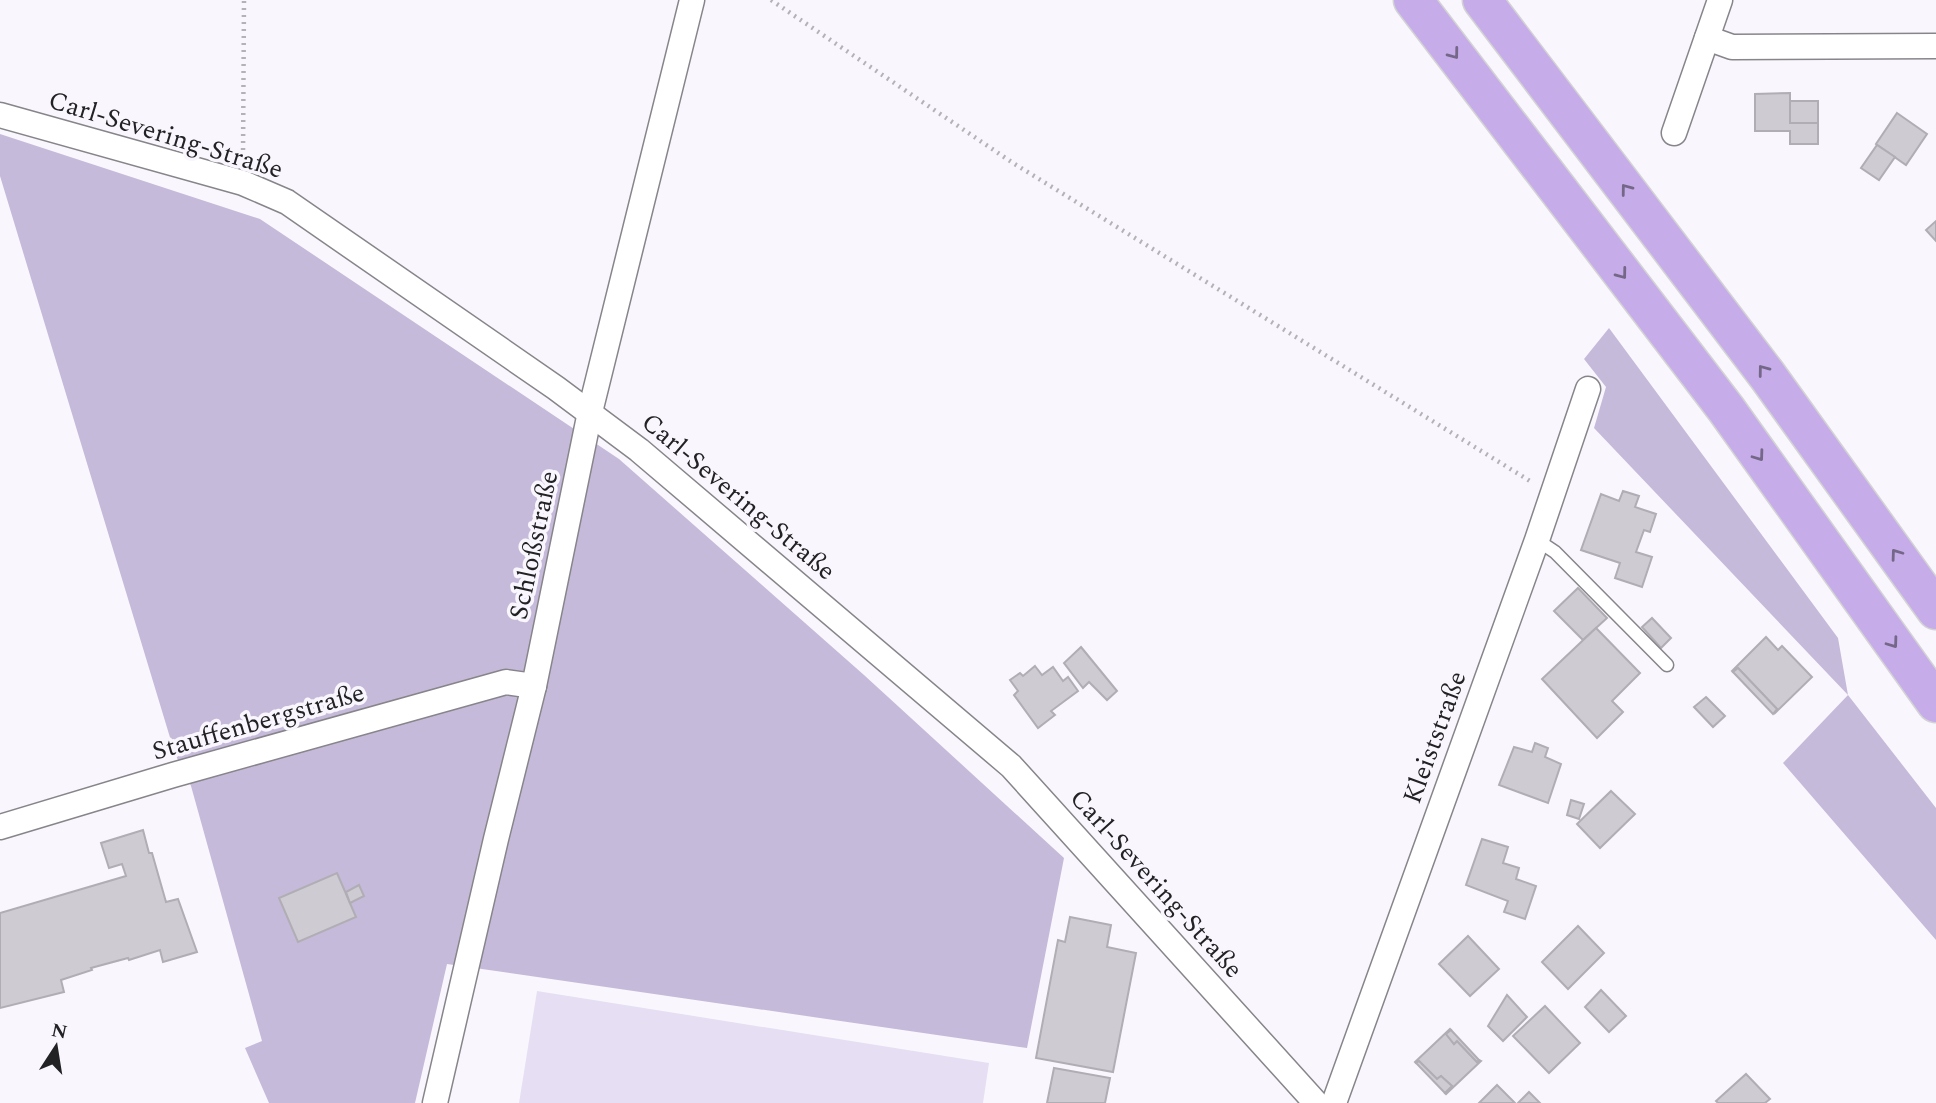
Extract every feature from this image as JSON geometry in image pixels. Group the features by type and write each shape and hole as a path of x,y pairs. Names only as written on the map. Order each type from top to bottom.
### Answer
{"highway":[{"path":"1413,0 1726,409 1936,703"},
{"path":"1482,0 1767,375 1936,610"}],"street":[{"name":"Schloßstraße","path":"435,1103 534,686 590,412 692,0"},
{"path":"1674,133 1720,0"},
{"path":"1707,38 1732,47 1936,46"},
{"name":"Carl-Severing-Straße","path":"0,115 243,183 287,202 590,412 639,450 1011,766 1316,1103"},
{"name":"Kleiststraße","path":"1334,1103 1588,390"},
{"name":"Stauffenbergstraße","path":"0,827 173,775 506,682 534,686"}],"lane":[{"path":"1536,540 1555,552 1667,665"}],"path":[{"path":"243,183 244,0"},
{"path":"771,0 1013,163 1552,495"}],"shaded area":[{"path":"0,134 260,219 619,459 864,675 1064,858 1027,1048 447,964 415,1103 269,1103 245,1048 262,1041 191,786 175,754 0,176"},
{"path":"1609,328 1838,638 1848,695 1594,428 1606,387 1584,359"},
{"path":"1848,695 1936,808 1936,940 1783,763"},
{"path":"537,991 989,1063 983,1103 519,1103"}],"building":[{"path":"1790,93 1790,123 1818,123 1818,144 1790,144 1790,131 1755,131 1755,94"},
{"path":"1790,101 1818,101 1818,123 1790,123"},
{"path":"1897,113 1927,134 1906,165 1876,144"},
{"path":"1877,145 1895,157 1879,180 1861,168"},
{"path":"1936,221 1936,241 1926,230"},
{"path":"1623,491 1639,496 1635,507 1656,514 1650,532 1644,530 1636,552 1652,557 1642,587 1615,578 1620,563 1581,550 1601,494 1619,501"},
{"path":"1578,588 1607,618 1583,640 1554,611"},
{"path":"1652,618 1671,638 1661,648 1642,627"},
{"path":"1596,628 1640,673 1612,701 1623,712 1597,738 1542,679"},
{"path":"1766,637 1778,650 1782,646 1812,677 1774,714 1777,709 1738,668 1732,671"},
{"path":"1081,647 1117,691 1107,700 1089,682 1083,688 1064,663"},
{"path":"1035,666 1042,675 1053,667 1063,681 1068,677 1078,691 1051,711 1055,715 1038,728 1014,695 1018,691 1010,680 1020,673 1023,676"},
{"path":"1738,668 1777,709 1773,714 1733,672"},
{"path":"1706,697 1725,716 1713,727 1694,707"},
{"path":"1535,743 1548,748 1545,757 1561,764 1548,803 1499,785 1514,747 1532,752"},
{"path":"1611,791 1635,814 1600,848 1577,824"},
{"path":"1571,800 1584,804 1579,819 1567,815"},
{"path":"143,830 166,902 178,899 197,952 163,962 160,950 91,968 92,970 61,980 64,992 0,1008 0,913 126,876 122,864 109,868 101,843"},
{"path":"1482,839 1508,847 1503,863 1519,868 1516,879 1536,886 1525,919 1504,912 1508,901 1466,885"},
{"path":"337,873 356,917 298,942 279,898"},
{"path":"359,885 364,896 350,903 346,892"},
{"path":"1070,917 1111,925 1107,947 1136,953 1113,1072 1036,1058 1058,940 1065,942"},
{"path":"1578,926 1604,953 1568,989 1542,962"},
{"path":"1468,936 1499,969 1470,996 1439,964"},
{"path":"1601,990 1626,1016 1609,1032 1585,1007"},
{"path":"1507,995 1527,1017 1503,1041 1488,1026"},
{"path":"1545,1006 1580,1043 1549,1073 1513,1036"},
{"path":"1450,1029 1446,1034 1454,1044 1457,1041 1477,1062 1481,1061 1446,1094 1452,1086 1441,1076 1437,1079 1419,1061 1415,1062"},
{"path":"1451,1030 1479,1060 1477,1062 1457,1041 1454,1044 1446,1034"},
{"path":"1419,1061 1437,1079 1441,1076 1452,1086 1445,1093 1416,1063"},
{"path":"1054,1068 1110,1078 1105,1103 1047,1103"},
{"path":"1746,1074 1770,1099 1765,1103 1716,1101"},
{"path":"1497,1085 1515,1103 1479,1103"},
{"path":"1529,1092 1540,1103 1518,1103"}]}
